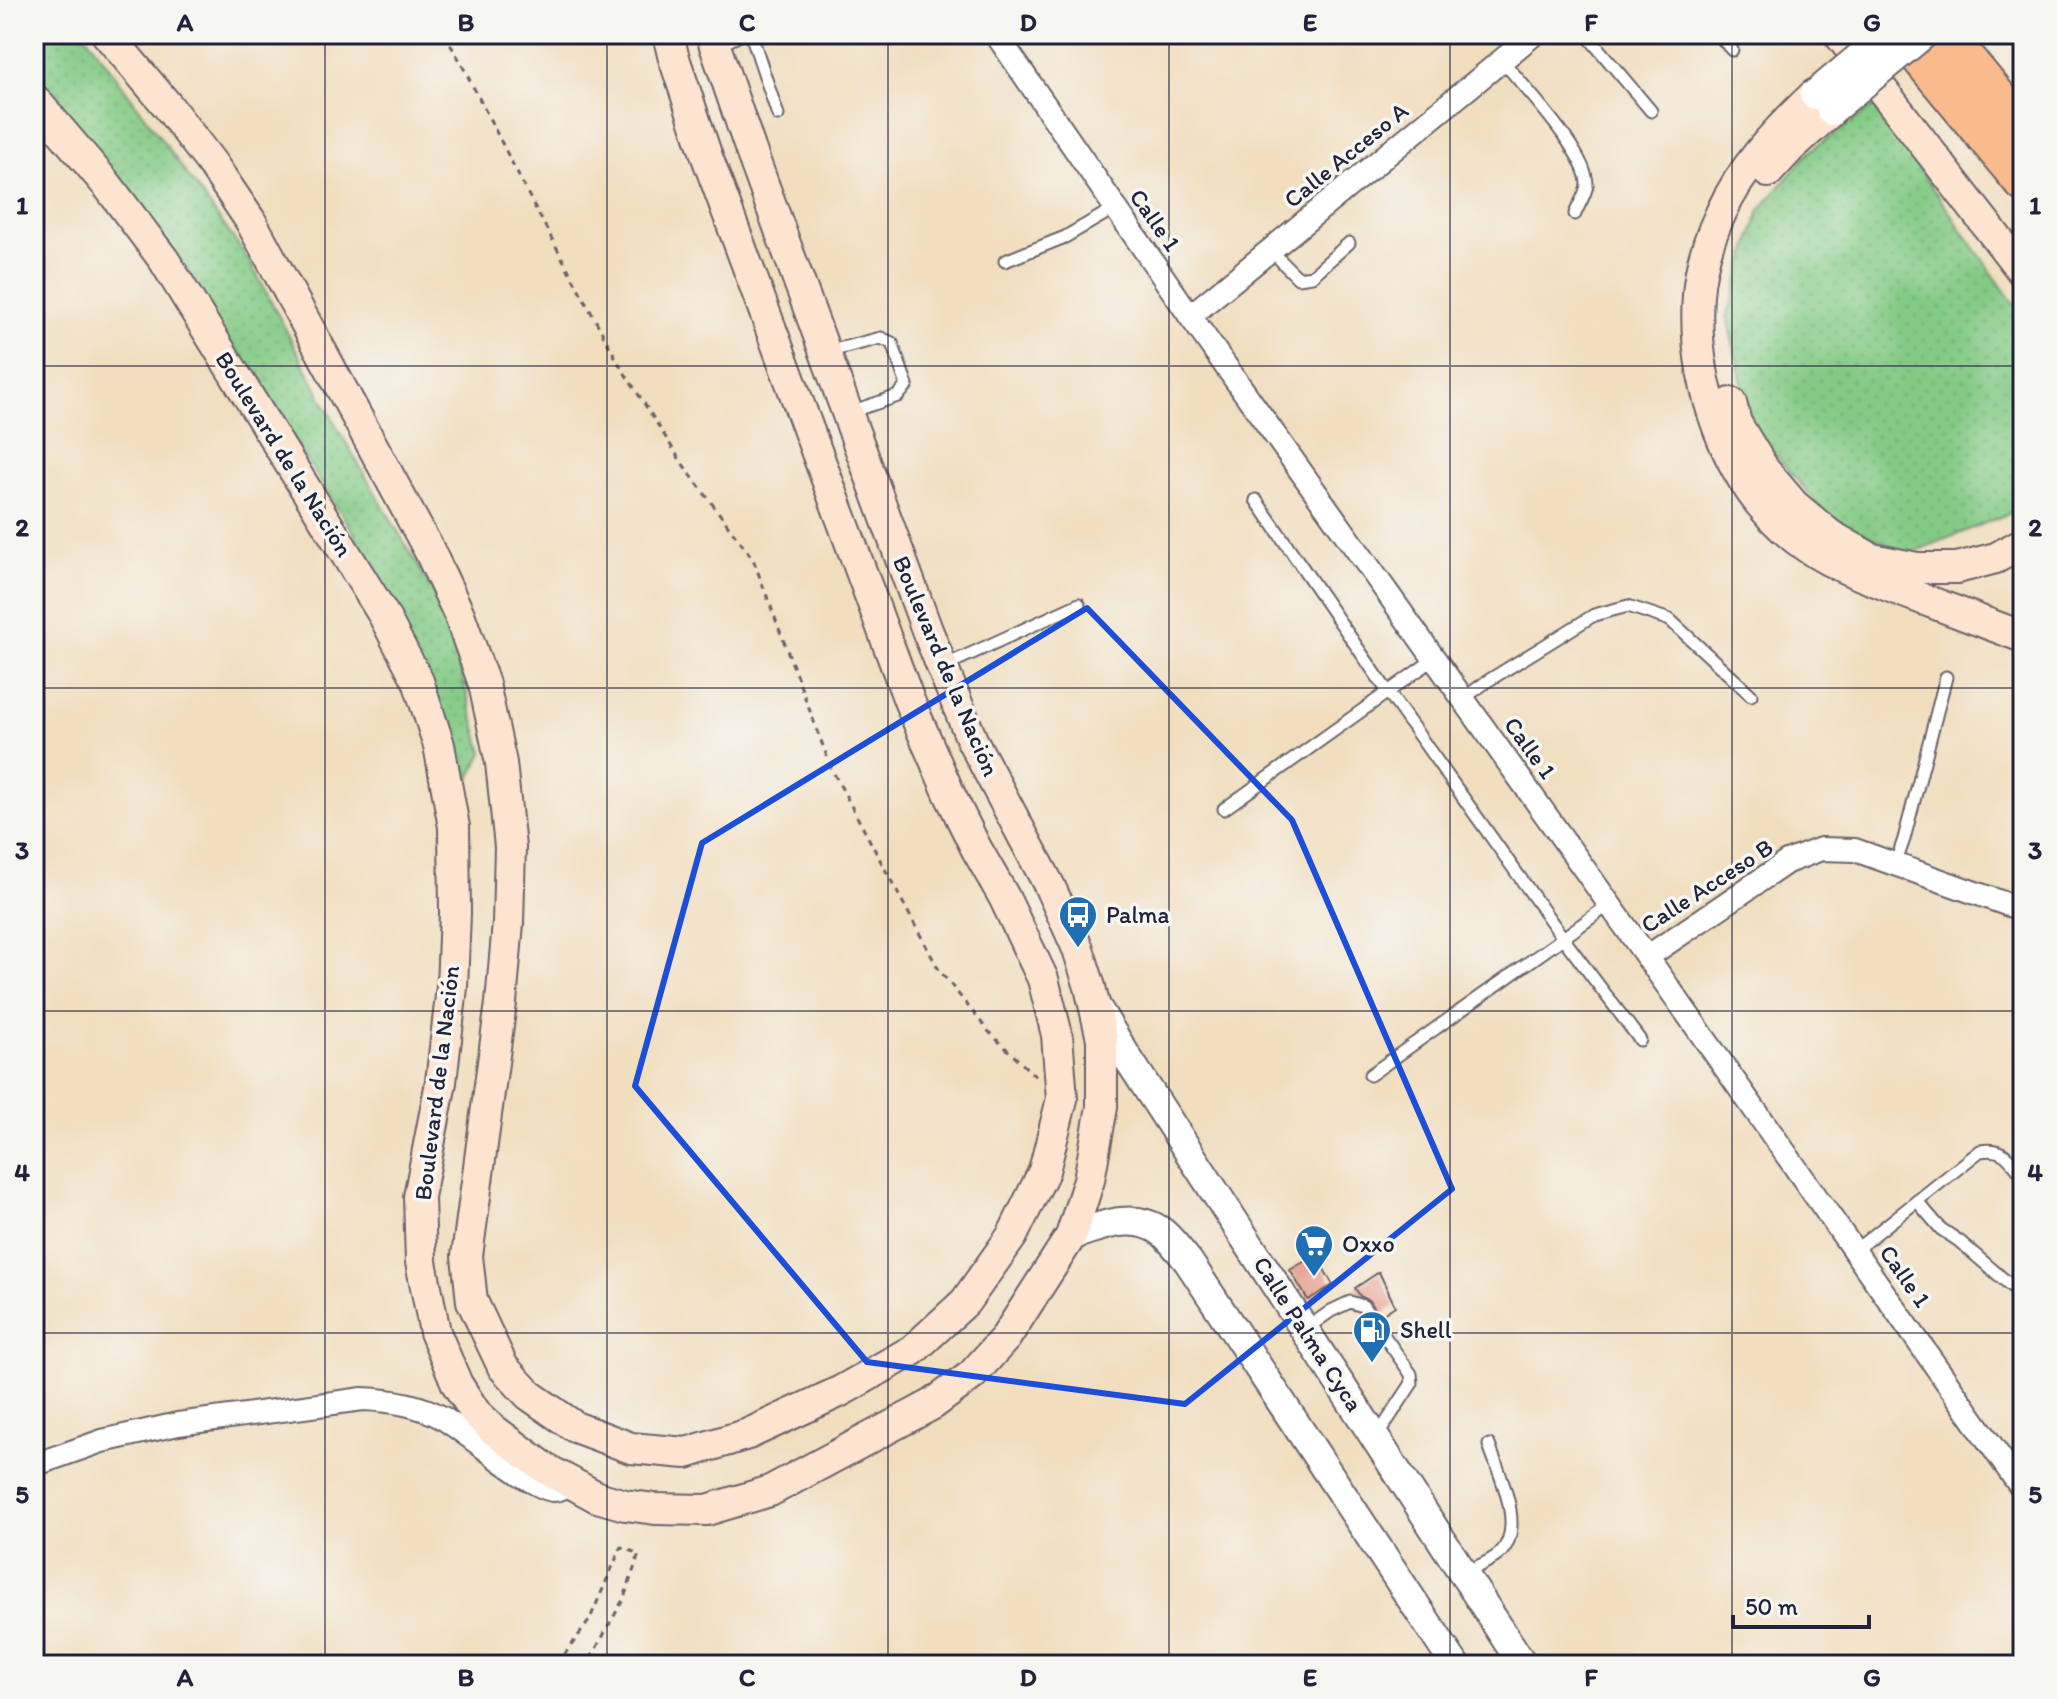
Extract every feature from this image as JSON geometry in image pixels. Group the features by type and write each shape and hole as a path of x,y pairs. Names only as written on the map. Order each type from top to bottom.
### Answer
{"highway":[{"path":"1900,34 2023,183"},
{"path":"1946,34 2023,127"}],"main road":[{"name":"Boulevard de la Nación","path":"107,34 167,105 250,220 429,550 459,614 484,684 501,763 510,847 501,1003 467,1256 472,1301 503,1367 529,1395 575,1427 631,1448 686,1453 748,1434 841,1391 913,1350 965,1302 1012,1236 1038,1184 1062,1099 1057,1035 1043,979 1004,897 956,808 910,703 707,157 668,34"},
{"path":"1839,34 2023,272"},
{"name":"Boulevard de la Nación","path":"34,99 108,186 164,260 383,614 418,681 439,745 454,827 455,913 452,987 441,1082 419,1197 421,1262 435,1332 457,1384 475,1412 495,1431 546,1469 597,1497 655,1509 707,1510 770,1491 933,1404 972,1375 1006,1337 1071,1236 1089,1180 1102,1107 1102,1039 1078,949 1049,885 972,740 942,667 712,40"},
{"path":"1823,103 1767,174 1741,217 1724,262 1716,314 1721,368 1736,423 1765,471 1794,505 1830,535 1872,559 1917,568 1957,568 1996,558 2023,543"},
{"path":"1823,103 1770,140 1721,212 1706,252 1698,294 1699,335 1703,374 1712,413 1744,480 1766,511 1795,538 1854,574 2023,637"},
{"path":"809,427 847,413"}],"street":[{"name":"Calle 1","path":"996,34 1190,316 2023,1490"},
{"name":"Calle Acceso A","path":"1190,316 1534,34"},
{"path":"1823,103 1887,34"},
{"path":"1823,103 1924,34"},
{"name":"Calle Acceso B","path":"1647,957 1787,862 1821,849 1855,850 2023,910"},
{"name":"Calle Palma Cyca","path":"1094,1002 1523,1665"},
{"path":"1071,1236 1120,1221 1148,1224 1163,1233 1188,1261 1455,1665"},
{"path":"34,1465 102,1441 178,1424 363,1399 388,1399 439,1415 522,1475 548,1489 562,1489 571,1483"}],"lane":[{"path":"712,40 742,34"},
{"path":"751,34 778,115"},
{"path":"1586,34 1651,111"},
{"path":"1718,34 1732,50"},
{"path":"1502,60 1582,162 1587,186 1575,214"},
{"path":"1005,261 1065,237 1115,208"},
{"path":"1272,250 1298,278 1312,276 1349,243"},
{"path":"825,353 881,338 892,343 907,385 898,396 847,413"},
{"path":"1256,500 1388,692 1563,938 1640,1040"},
{"path":"942,667 1079,604"},
{"path":"1463,699 1594,615 1628,606 1670,620 1751,695"},
{"path":"1224,809 1434,659"},
{"path":"1895,865 1946,677"},
{"path":"1370,1075 1610,904"},
{"path":"1854,1251 1980,1151 1991,1149 2004,1152 2023,1176"},
{"path":"1917,1201 1941,1229 2023,1296"},
{"path":"1305,1329 1350,1302 1363,1306 1411,1374 1412,1383 1376,1439"},
{"path":"1463,1573 1500,1554 1511,1535 1512,1513 1489,1445"}],"path":[{"path":"444,34 619,364 682,463 753,559 832,770 939,970 989,1032 1032,1075 1062,1099"},
{"path":"1746,34 1753,43 1763,34"},
{"path":"557,1665 589,1621 621,1547 639,1554 624,1598 587,1665"}],"highlighted area":[{"path":"1087,608 1292,820 1452,1189 1185,1404 867,1362 635,1086 702,843"}],"green space":[{"path":"34,34 85,34 249,260 337,427 443,609 483,753 466,786 354,533 157,231 34,96"},
{"path":"1875,106 2023,317 2023,502 2020,509 1909,554 1828,517 1752,427 1727,317 1760,210 1810,151"}],"building":[{"path":"1316,1255 1333,1285 1308,1300 1290,1270"},
{"path":"1379,1272 1395,1306 1380,1316 1370,1301 1360,1296 1355,1288"}],"place":[{"name":"Palma","path":"1078,949"},
{"name":"Oxxo","path":"1314,1278"},
{"name":"Shell","path":"1372,1364"}]}
